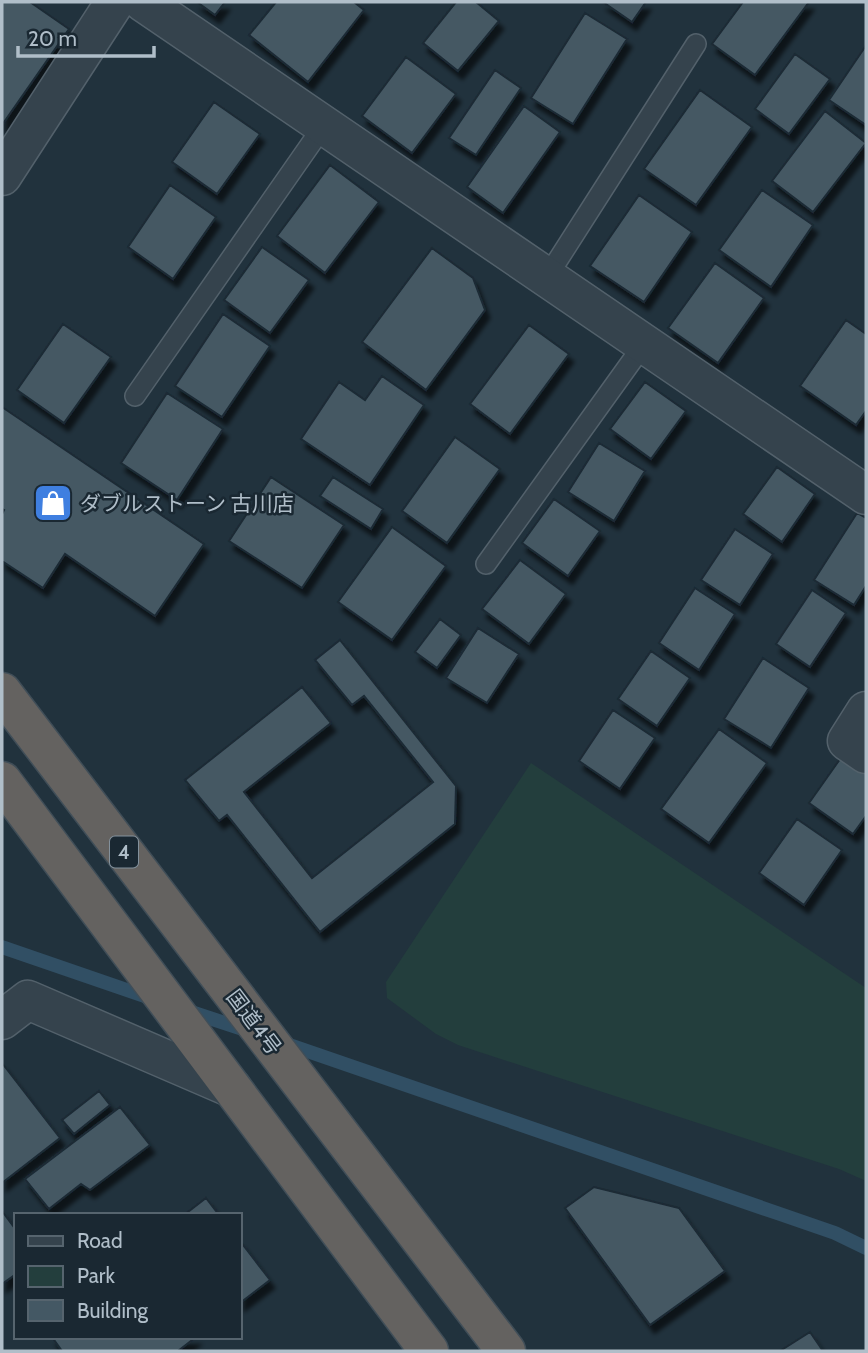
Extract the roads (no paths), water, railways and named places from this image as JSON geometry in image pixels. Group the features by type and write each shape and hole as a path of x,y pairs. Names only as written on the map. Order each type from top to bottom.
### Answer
{"highway":[{"name":"国道4号","path":"2,692 506,1351"},
{"path":"2,781 429,1351"}],"street":[{"path":"2,176 115,2"},
{"path":"144,2 866,495"},
{"path":"866,710 847,741 866,754"},
{"path":"11,1004 232,1088"}],"lane":[{"path":"547,277 696,44"},
{"path":"135,396 324,125"},
{"path":"486,564 644,344"}],"waterway":[{"path":"2,947 153,999"},
{"path":"185,1010 249,1031"},
{"path":"281,1042 835,1233 866,1248"}],"place":[{"name":"ダブルストーン 古川店","path":"53,503"}]}
